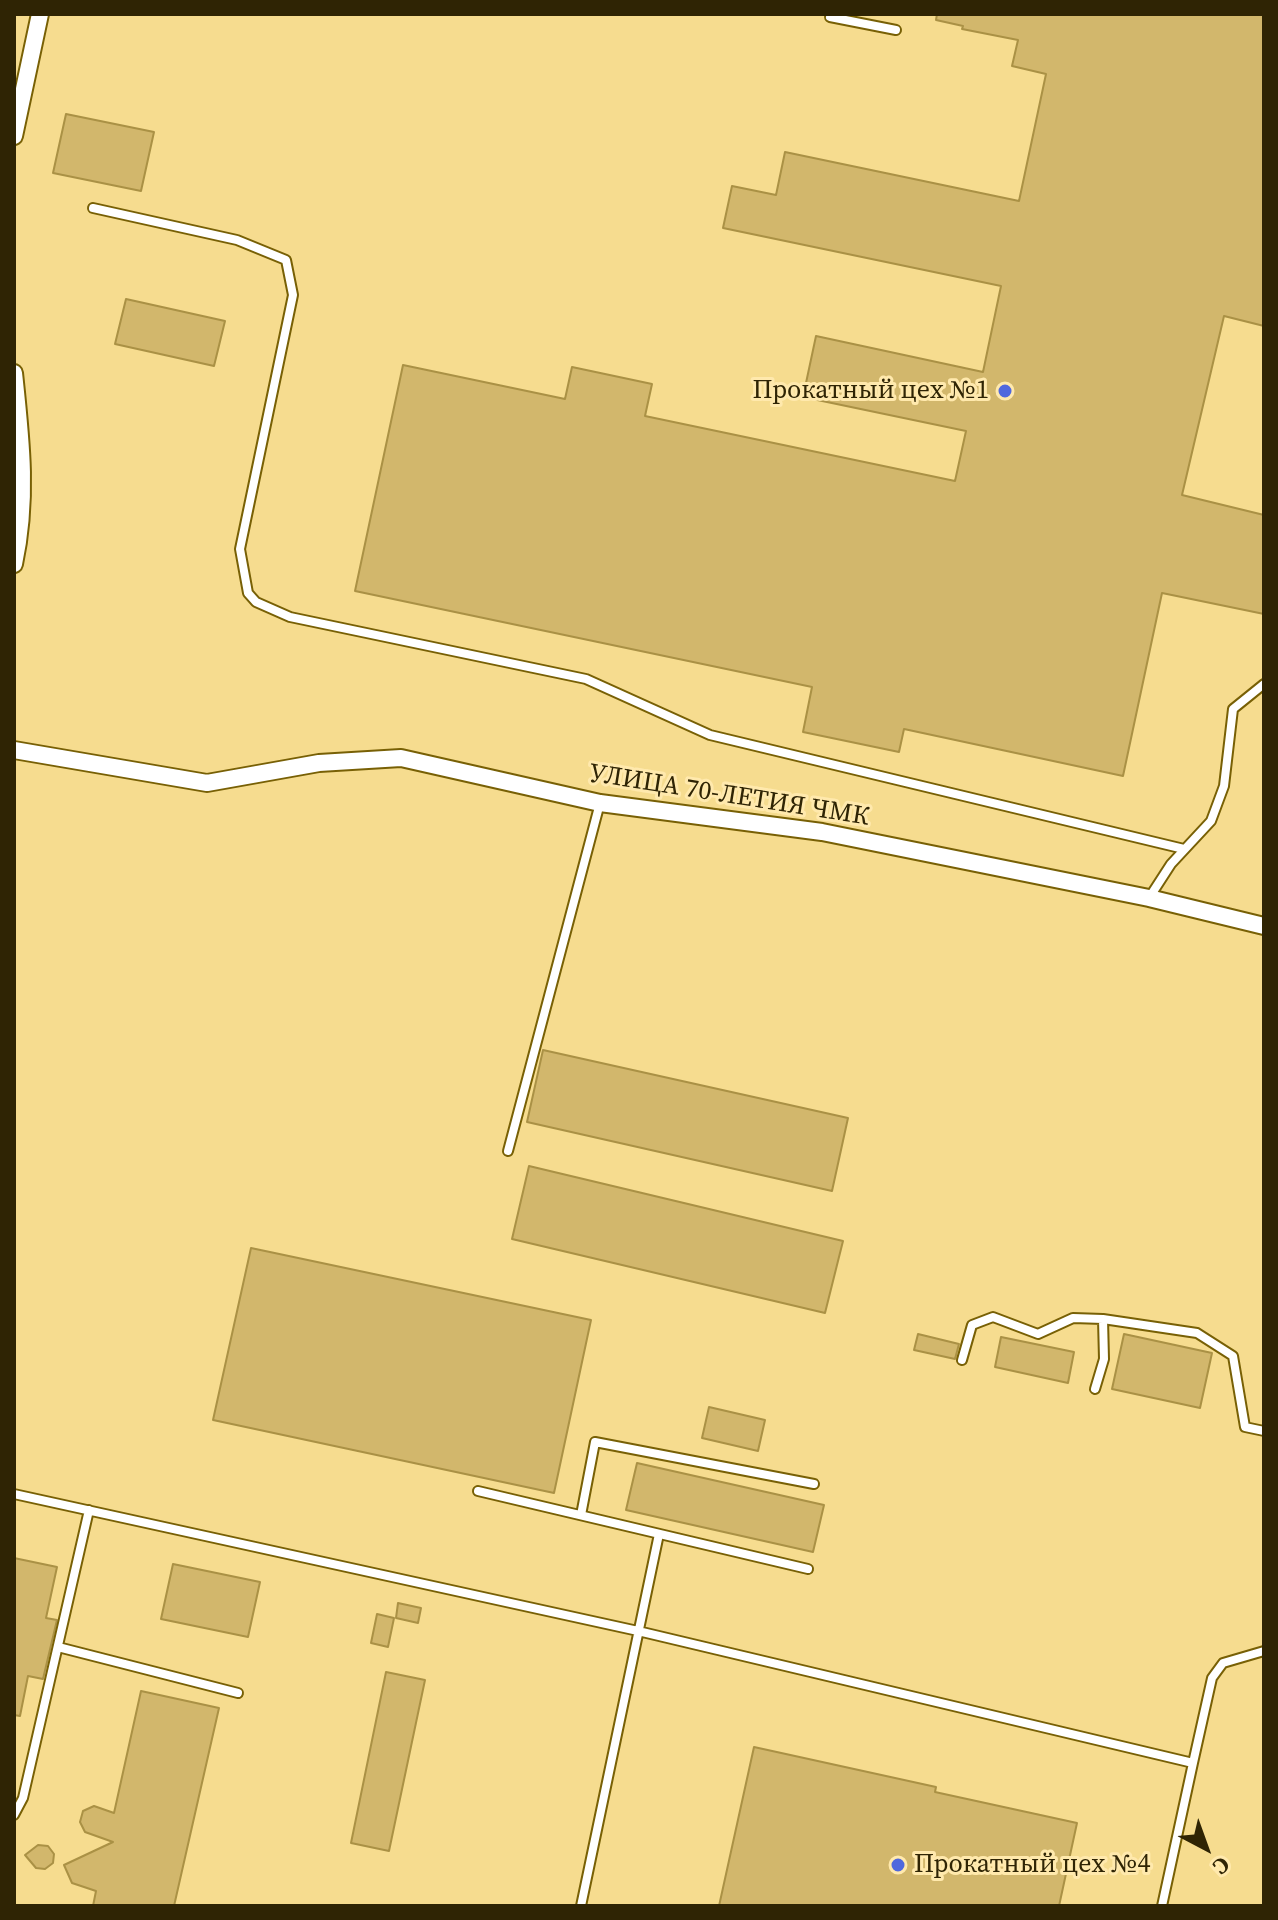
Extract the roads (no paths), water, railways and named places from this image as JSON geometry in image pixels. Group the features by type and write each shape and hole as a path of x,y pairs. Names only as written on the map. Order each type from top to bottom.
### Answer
{"street":[{"path":"14,136 40,14"},
{"path":"14,373 24,470 20,538 14,564"},
{"name":"УЛИЦА 70-ЛЕТИЯ ЧМК","path":"14,750 207,783 319,763 401,758 600,803 822,832 1149,898 1264,926"}],"lane":[{"path":"831,14 830,17 896,30"},
{"path":"93,208 237,240 286,260 293,295 240,549 248,593 256,602 290,617 586,679 710,735 1184,849"},
{"path":"1149,898 1184,849 1211,821 1224,786 1233,709 1264,684"},
{"path":"508,1151 600,803"},
{"path":"962,1360 972,1325 993,1317 1038,1334 1073,1318 1103,1319 1197,1333 1233,1356 1245,1427 1264,1431"},
{"path":"1095,1389 1104,1359 1103,1319"},
{"path":"581,1515 595,1442 814,1484"},
{"path":"478,1491 808,1569"},
{"path":"14,1494 638,1631 1193,1763"},
{"path":"14,1815 58,1647 89,1510"},
{"path":"581,1906 659,1534"},
{"path":"58,1647 238,1693"},
{"path":"1162,1906 1212,1678 1223,1663 1264,1651"}],"place":[{"name":"Прокатный цех №1","path":"1005,391"},
{"name":"Прокатный цех №4","path":"898,1865"}]}
